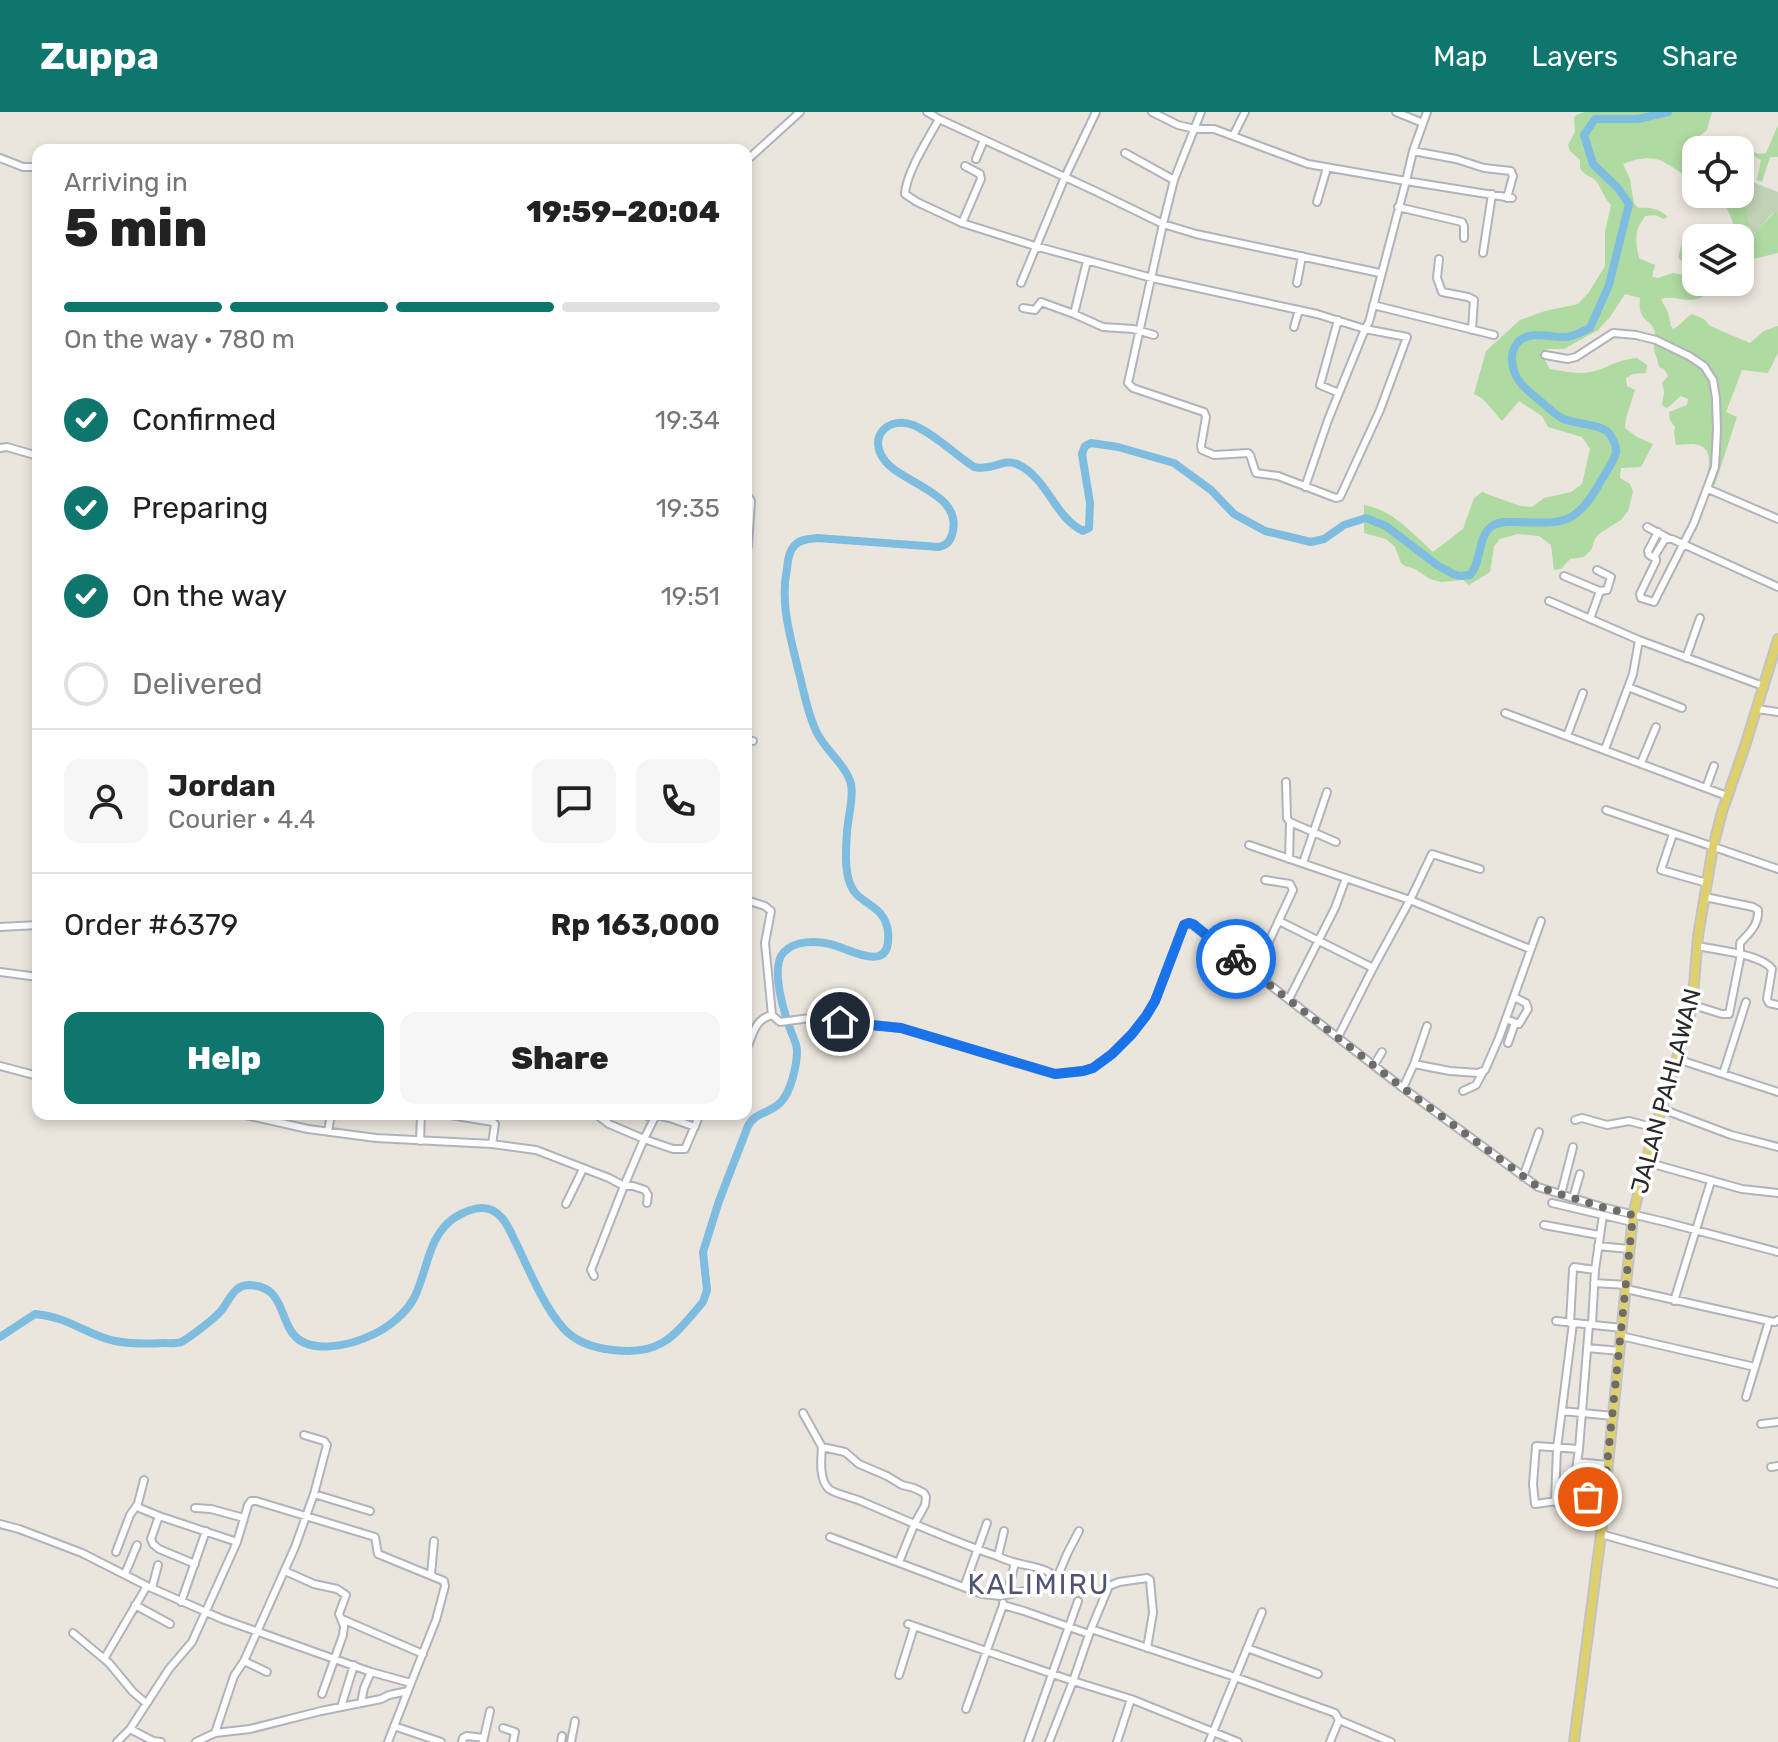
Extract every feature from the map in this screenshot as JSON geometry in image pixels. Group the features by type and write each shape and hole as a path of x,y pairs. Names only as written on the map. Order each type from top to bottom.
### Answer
{"main road":[{"name":"JALAN PAHLAWAN","path":"1574,1742 1601,1534 1633,1218 1646,1162 1693,1005 1697,946 1713,847 1778,639"}],"street":[{"path":"752,156 800,112"},
{"path":"927,112 1163,224 1196,234 1380,273"},
{"path":"1021,283 1096,112"},
{"path":"1152,112 1178,125 1214,129 1296,160 1327,168 1510,198 1511,171 1484,168 1413,151"},
{"path":"939,119 904,192 917,202 962,223 1152,278 1407,337 1380,410 1340,497 1278,476 1256,473 1248,453 1214,455 1202,450 1204,412 1129,386 1128,383 1152,278 1163,224 1174,180 1201,112"},
{"path":"1233,136 1245,112"},
{"path":"1396,112 1423,123"},
{"path":"1305,487 1373,305 1413,151 1427,112"},
{"path":"976,159 984,140"},
{"path":"1125,153 1174,180"},
{"path":"0,158 23,167 32,167"},
{"path":"962,223 981,179 980,174 965,166"},
{"path":"1317,202 1327,168"},
{"path":"1483,253 1492,194"},
{"path":"1398,207 1462,222 1464,238"},
{"path":"1297,283 1302,256"},
{"path":"1439,259 1437,278 1442,292 1474,300 1472,330"},
{"path":"1074,314 1087,261"},
{"path":"1023,308 1035,310 1041,302 1103,327 1154,335"},
{"path":"1373,305 1494,335"},
{"path":"1294,327 1299,310"},
{"path":"1338,320 1320,385 1339,393"},
{"path":"1545,355 1562,359 1576,357 1607,336 1620,333 1664,343 1704,366 1713,380 1716,398 1715,467 1684,543 1654,602 1640,597 1641,592 1656,561 1654,557 1668,538"},
{"path":"0,448 32,454"},
{"path":"1708,489 1778,519"},
{"path":"1647,527 1778,587"},
{"path":"1654,557 1648,551 1658,532"},
{"path":"1564,576 1600,591 1607,590 1611,577 1597,570"},
{"path":"1590,619 1600,591"},
{"path":"1549,601 1639,640 1763,686"},
{"path":"1686,658 1700,618"},
{"path":"1605,749 1633,674 1639,640"},
{"path":"1628,687 1682,708"},
{"path":"1567,736 1583,693"},
{"path":"1757,709 1778,712"},
{"path":"1505,713 1727,796"},
{"path":"1641,763 1656,727"},
{"path":"1706,788 1714,766"},
{"path":"1286,782 1287,818 1290,822 1289,859"},
{"path":"1303,863 1327,792"},
{"path":"1606,810 1778,869"},
{"path":"1290,822 1336,842"},
{"path":"1673,834 1661,870 1707,883"},
{"path":"1249,845 1410,900 1530,949"},
{"path":"1338,1037 1433,853 1480,869"},
{"path":"1289,999 1319,941 1346,878"},
{"path":"1252,971 1293,890 1290,884 1265,880"},
{"path":"1693,1005 1729,1014 1740,943 1751,933 1759,911 1705,897"},
{"path":"752,902 771,911 765,949 772,1015 781,1022 810,1018 901,1028 1044,1071 1063,1073 1093,1068 1132,1034 1155,1001 1181,932 1186,924 1193,924 1523,1177 1545,1191 1633,1218"},
{"path":"1279,921 1373,968"},
{"path":"1463,1091 1476,1085 1483,1072 1506,1019 1541,921"},
{"path":"0,927 32,925"},
{"path":"1697,946 1740,954 1772,966 1767,999 1769,1003 1778,1005"},
{"path":"0,972 32,976"},
{"path":"1506,1019 1521,1022 1528,1006 1514,997"},
{"path":"1723,1074 1746,1002"},
{"path":"752,1036 757,1024 772,1015"},
{"path":"1508,1043 1515,1023"},
{"path":"1403,1088 1427,1026"},
{"path":"1374,1065 1382,1052"},
{"path":"1677,1059 1778,1092"},
{"path":"1414,1064 1450,1071 1483,1072"},
{"path":"0,1066 32,1074"},
{"path":"1662,1109 1731,1135 1778,1147"},
{"path":"1575,1120 1582,1118 1607,1125 1629,1121 1656,1128"},
{"path":"266,1120 328,1132 536,1150 624,1186 645,1190 647,1203"},
{"path":"328,1132 330,1120"},
{"path":"420,1141 421,1120"},
{"path":"481,1120 495,1124 492,1144"},
{"path":"604,1120 644,1139 683,1150 698,1120"},
{"path":"594,1276 591,1270 652,1120"},
{"path":"676,1120 695,1127"},
{"path":"1523,1177 1539,1132"},
{"path":"1561,1194 1573,1147"},
{"path":"1646,1162 1753,1191 1778,1193"},
{"path":"566,1204 583,1169"},
{"path":"1573,1198 1580,1174"},
{"path":"1674,1301 1711,1181"},
{"path":"1552,1203 1696,1230 1778,1252"},
{"path":"1572,1499 1603,1215"},
{"path":"1544,1225 1599,1235"},
{"path":"1598,1246 1629,1249"},
{"path":"1555,1502 1573,1269 1595,1270"},
{"path":"1594,1283 1626,1287 1674,1301 1769,1321 1778,1320"},
{"path":"1556,1321 1621,1332 1755,1367"},
{"path":"1746,1397 1769,1321"},
{"path":"1587,1348 1620,1351"},
{"path":"1562,1411 1613,1416"},
{"path":"803,1413 822,1447 822,1466 829,1489 1015,1563 1046,1570 1056,1578"},
{"path":"1761,1424 1778,1422"},
{"path":"215,1733 234,1676 244,1661 285,1571 314,1494 327,1445 324,1441 304,1435"},
{"path":"1579,1449 1537,1446 1533,1484 1535,1504 1604,1494"},
{"path":"822,1447 845,1452 859,1464 924,1493 925,1505 899,1562"},
{"path":"1577,1462 1607,1465"},
{"path":"116,1552 137,1505 144,1480"},
{"path":"314,1494 370,1511"},
{"path":"117,1742 130,1729 169,1669 192,1642 237,1542 248,1505 253,1501 375,1537 378,1554 444,1581 436,1620 388,1742"},
{"path":"137,1505 159,1516 237,1542"},
{"path":"195,1508 244,1518"},
{"path":"159,1516 151,1539 153,1544 195,1564"},
{"path":"964,1587 987,1523"},
{"path":"0,1524 82,1553 206,1612 295,1646 411,1683"},
{"path":"181,1602 206,1531"},
{"path":"998,1556 1004,1531"},
{"path":"830,1537 982,1594 1004,1595 1053,1586 1079,1531"},
{"path":"1601,1534 1778,1584"},
{"path":"431,1575 434,1541"},
{"path":"125,1574 137,1545"},
{"path":"966,1709 1015,1563"},
{"path":"104,1659 149,1587 158,1565"},
{"path":"285,1571 345,1593 340,1610 344,1629 322,1694"},
{"path":"1049,1742 1109,1586 1119,1582 1150,1580 1153,1613 1147,1648"},
{"path":"1028,1742 1078,1601"},
{"path":"135,1605 170,1624"},
{"path":"1003,1605 1235,1677 1335,1713 1339,1720 1391,1742"},
{"path":"1209,1742 1262,1612"},
{"path":"340,1618 423,1654"},
{"path":"899,1675 911,1626 1131,1699 1238,1742"},
{"path":"73,1633 104,1659 146,1703"},
{"path":"1247,1648 1318,1674"},
{"path":"244,1661 267,1672"},
{"path":"341,1707 354,1665"},
{"path":"361,1703 371,1672"},
{"path":"196,1742 215,1733 250,1729 408,1691"},
{"path":"1117,1742 1131,1699"},
{"path":"462,1742 467,1736 483,1740 490,1711"},
{"path":"1330,1742 1339,1720"},
{"path":"571,1742 575,1721"},
{"path":"394,1726 441,1742"},
{"path":"503,1728 515,1732 513,1742"},
{"path":"130,1729 161,1742"}],"green space":[{"path":"1585,112 1712,112 1707,130 1700,136 1682,136 1682,174 1656,159 1623,164 1630,179 1634,204 1639,208 1658,210 1668,217 1645,216 1636,236 1639,258 1655,265 1652,277 1682,275 1682,296 1704,296 1687,300 1661,299 1673,329 1692,314 1704,319 1710,326 1750,343 1764,331 1778,326 1778,353 1768,373 1742,370 1726,412 1737,417 1715,485 1705,481 1709,465 1703,447 1696,444 1676,445 1675,427 1669,412 1687,405 1688,399 1681,396 1666,408 1662,405 1662,383 1668,376 1659,367 1654,349 1654,328 1643,317 1640,298 1625,294 1598,330 1564,349 1540,352 1550,369 1569,372 1595,371 1637,358 1647,365 1646,373 1626,378 1627,386 1635,390 1625,428 1653,444 1641,467 1621,468 1620,478 1630,484 1633,492 1628,511 1621,520 1600,533 1584,557 1570,559 1561,569 1554,570 1551,545 1539,536 1518,534 1500,539 1494,546 1490,572 1469,585 1463,580 1441,582 1430,579 1401,563 1395,547 1386,539 1364,533 1364,505 1393,517 1433,552 1463,529 1474,498 1482,492 1520,506 1532,507 1544,498 1571,492 1582,484 1590,449 1582,437 1548,427 1542,416 1519,401 1502,421 1483,399 1474,394 1486,351 1520,320 1578,304 1605,266 1605,232 1611,205 1596,181 1581,170 1580,160 1570,151 1568,145 1575,132 1576,115"},
{"path":"1778,125 1778,157 1770,157 1762,182 1757,180 1761,160 1754,156 1754,152 1766,153"},
{"path":"1754,183 1778,192 1778,213 1773,213 1755,233 1754,224 1749,224 1748,208 1754,208"},
{"path":"1727,208 1748,208 1749,224 1733,224"},
{"path":"1774,213 1778,213 1778,253 1754,259 1754,233"}],"waterway":[{"path":"0,1337 35,1314 56,1318 115,1341 179,1343 217,1315 235,1291 249,1285 260,1286 273,1295 298,1339 318,1346 354,1342 380,1331 402,1314 419,1288 438,1235 454,1218 482,1208 493,1211 504,1221 550,1310 574,1338 599,1348 629,1351 643,1350 665,1341 703,1302 707,1290 703,1252 748,1126 781,1102 793,1078 797,1049 780,992 780,959 789,948 806,942 830,944 868,956 884,953 888,945 888,932 882,916 854,892 849,880 846,852 851,784 821,740 811,718 785,607 789,556 793,547 802,540 817,538 939,547 950,540 953,520 949,508 883,458 878,442 884,430 896,423 913,425 974,467 1007,462 1017,464 1036,478 1065,517 1083,531 1089,528 1090,503 1082,454 1085,446 1091,443 1118,447 1174,463 1211,490 1234,514 1265,531 1311,542 1324,539 1344,525 1366,518 1386,526 1453,574 1470,575 1484,536 1492,526 1504,522 1555,522 1573,516 1590,499 1615,457 1615,444 1607,431 1560,417 1528,390 1515,373 1512,355 1516,344 1524,338 1536,335 1567,337 1590,328 1609,285 1629,204 1617,187 1593,164 1584,135 1595,119 1638,119 1668,112"}],"way so far":[{"path":"1236,959 1538,1187 1633,1215 1604,1494 1588,1497"}],"district":[{"name":"KALIMIRU","path":"1039,1584"}],"route":[{"path":"840,1022 901,1028 1055,1074 1083,1071 1093,1068 1112,1054 1146,1016 1155,1001 1184,925 1193,924 1236,959"}]}
